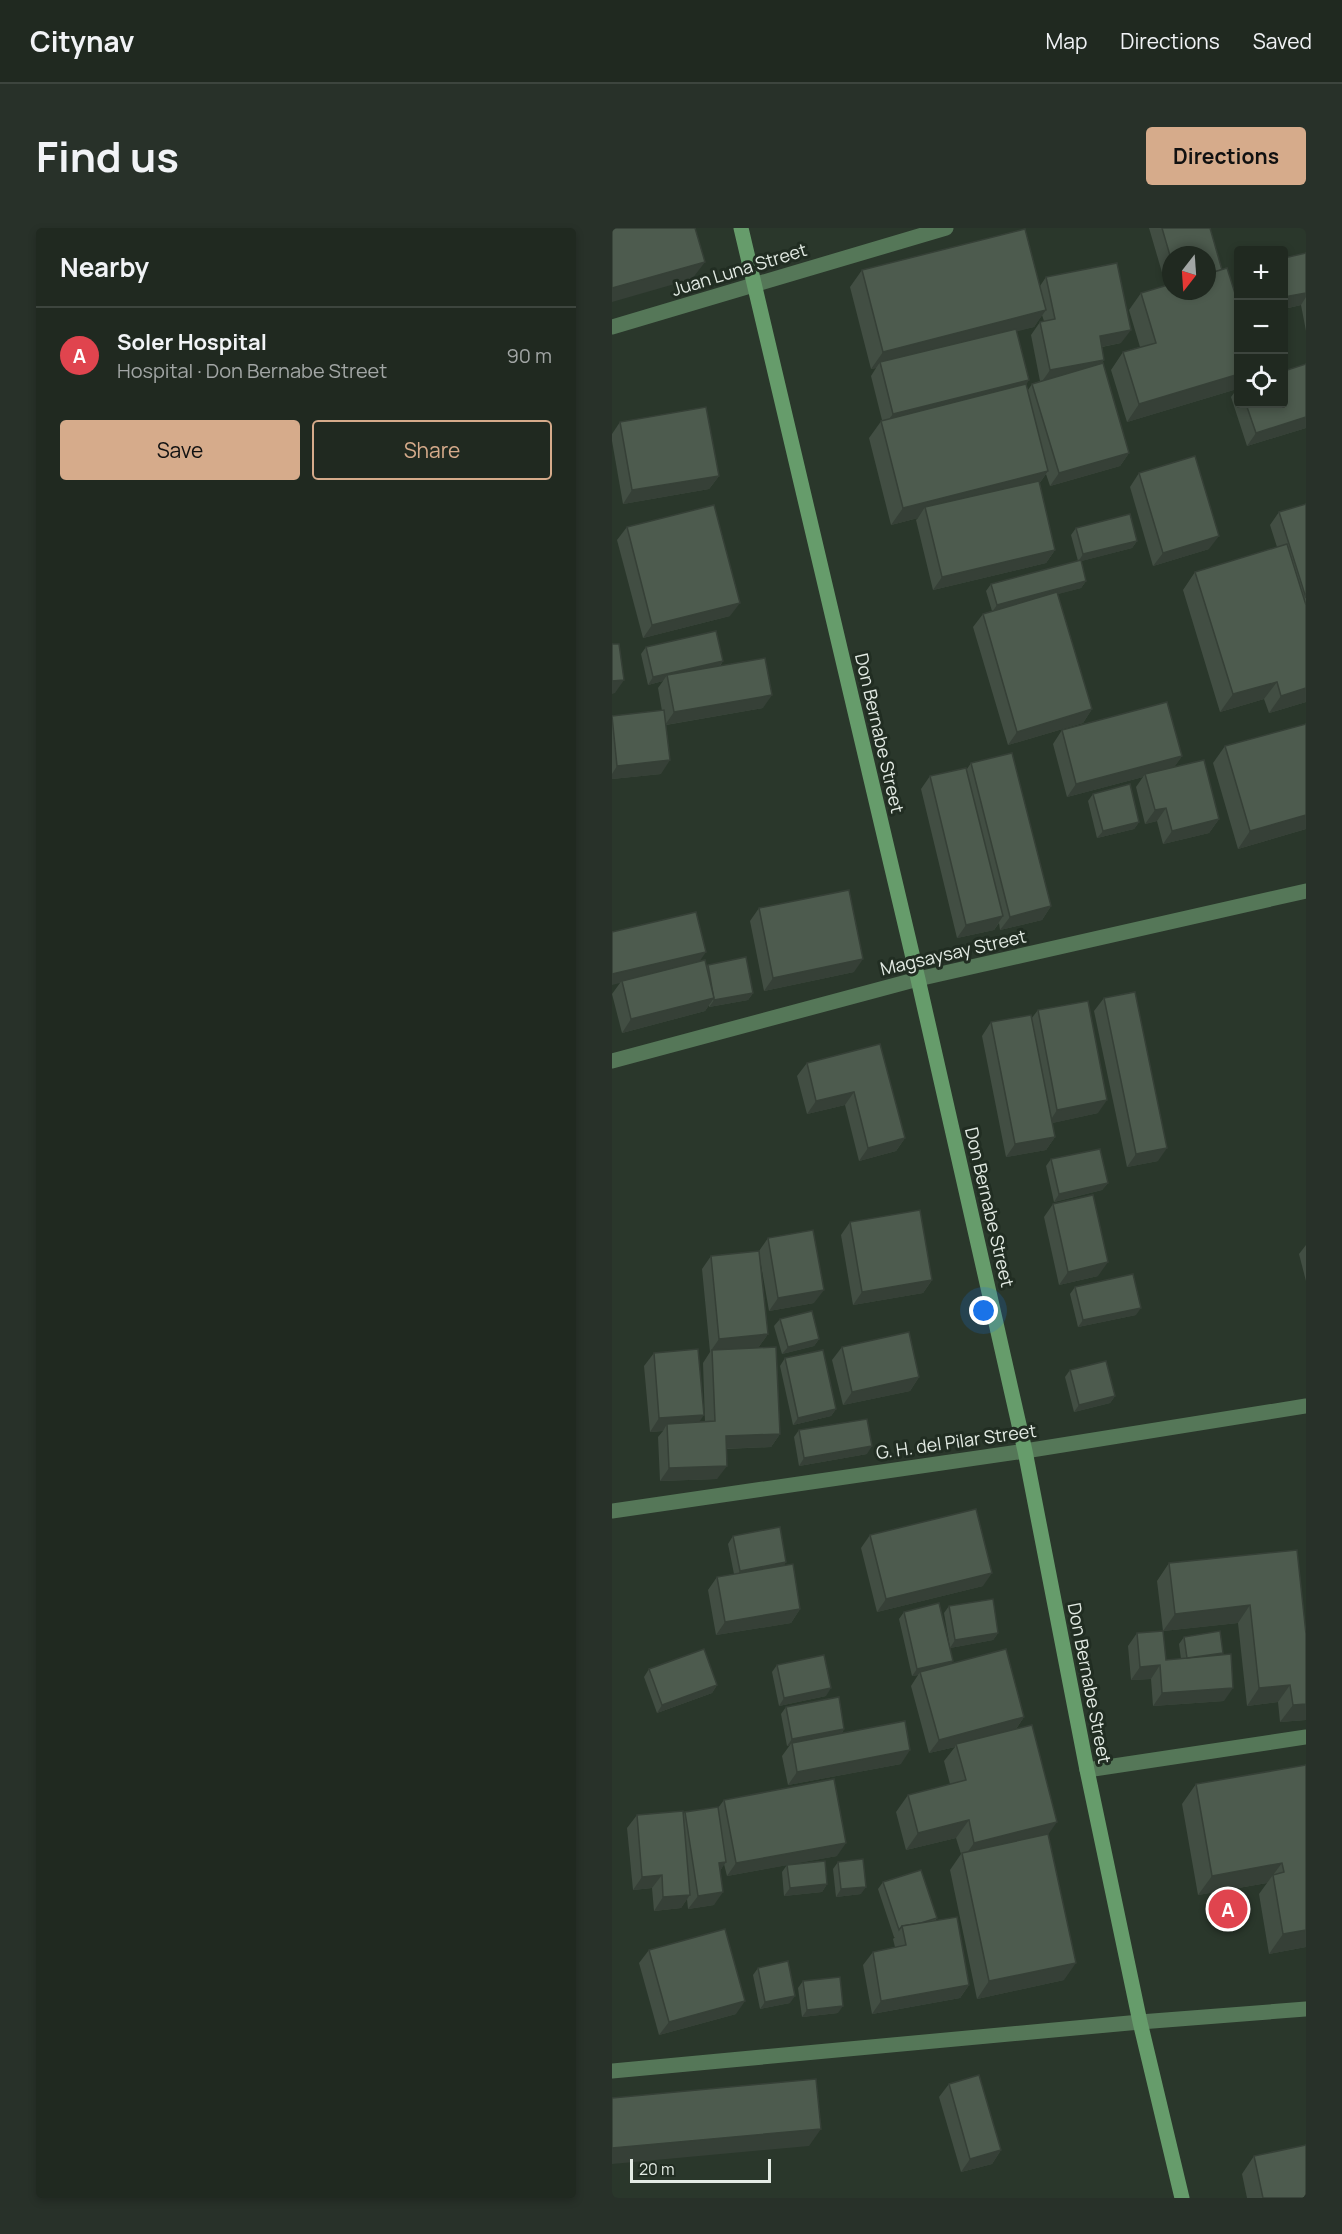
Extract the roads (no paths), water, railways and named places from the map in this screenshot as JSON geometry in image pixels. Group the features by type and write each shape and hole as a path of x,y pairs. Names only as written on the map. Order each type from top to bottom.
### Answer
{"main road":[{"name":"Don Bernabe Street","path":"741,228 918,979 1025,1451 1087,1770 1140,2022 1182,2198"}],"street":[{"name":"Juan Luna Street","path":"612,327 946,228"},
{"name":"Magsaysay Street","path":"612,1061 918,979 1306,891"},
{"name":"G. H. del Pilar Street","path":"612,1511 1025,1451 1306,1406"},
{"path":"1087,1770 1306,1737"},
{"path":"612,2071 1140,2022 1306,2009"}],"place":[{"name":"Soler Hospital","path":"1228,1909"}]}
